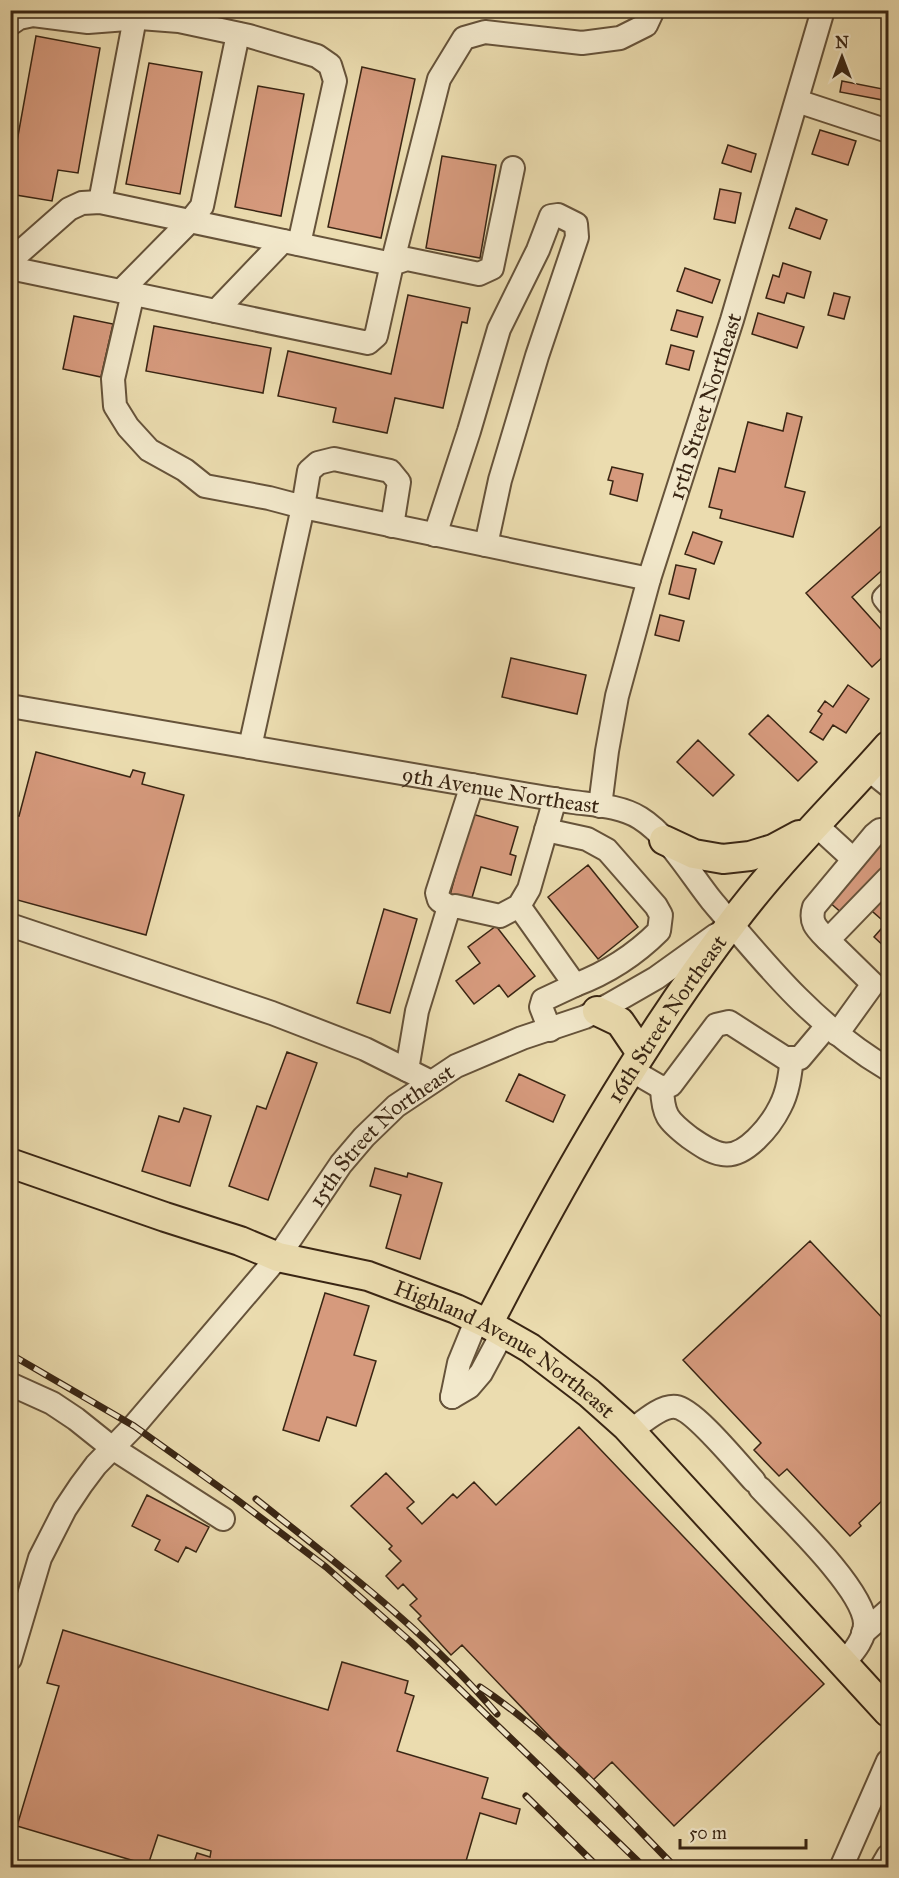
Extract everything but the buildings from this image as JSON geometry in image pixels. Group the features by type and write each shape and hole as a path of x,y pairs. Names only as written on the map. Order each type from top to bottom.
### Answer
{"main road":[{"name":"16th Street Northeast","path":"489,1325 561,1187 666,1013 732,923 816,825 878,777 888,746"},
{"path":"664,840 694,854 723,859 773,849 816,825"},
{"path":"597,1011 620,1022 628,1032 636,1061"},
{"name":"Highland Avenue Northeast","path":"10,1163 278,1257 368,1276 422,1295 489,1325 550,1362 631,1431 888,1712"}],"street":[{"path":"10,267 368,342 376,336 439,79 464,38 485,32 582,43 621,38 646,25 653,10"},
{"name":"15th Street Northeast","path":"600,806 617,696 649,579 732,320 823,10"},
{"path":"10,24 19,18 33,15 88,22 135,18 179,21 238,34 317,56 330,65 335,81 291,242 216,311"},
{"path":"100,202 135,18"},
{"path":"238,34 202,206 127,292 113,379 116,406 128,427 149,450 185,470 205,486 649,579"},
{"path":"797,101 888,131"},
{"path":"10,261 69,209 82,203 100,202 392,264 407,259 479,274 492,268 513,168"},
{"path":"435,535 499,329 538,250 551,216 558,215 576,224 577,237 537,356 503,469 486,545"},
{"path":"250,747 309,471 318,463 334,459 390,471 399,482 392,526"},
{"path":"888,594 884,598 888,603"},
{"name":"9th Avenue Northeast","path":"10,706 621,809 640,818 686,863 711,899 764,964 832,1030 869,1058 888,1069"},
{"path":"407,1070 417,1011 472,785"},
{"path":"443,900 455,906 500,916 519,906 529,889 555,799"},
{"path":"816,825 853,859"},
{"path":"546,830 587,839 607,850 656,906 661,915 659,932 640,951 596,977 543,1000 541,1007 550,1029"},
{"path":"662,1088 672,1085 716,1025 729,1022 785,1058 800,1058 881,982 828,940 813,924 812,916 814,907 876,833 882,830 888,831"},
{"path":"828,940 888,878"},
{"path":"519,906 575,985"},
{"name":"15th Street Northeast","path":"10,1659 40,1558 65,1509 111,1447 134,1426 278,1257 341,1164 364,1137 396,1106 456,1066 522,1038 597,1011 656,978 732,923"},
{"path":"10,925 272,1013 364,1049 431,1082"},
{"path":"636,1061 662,1088 663,1109 675,1126 701,1145 723,1155 747,1148 765,1130 780,1108 790,1080 792,1058"},
{"path":"10,1384 52,1403 111,1447 223,1519"},
{"path":"631,1431 663,1410 676,1407 693,1415 837,1572 861,1606 865,1624 860,1644 844,1663"},
{"path":"863,1633 888,1611"},
{"path":"840,1868 888,1761"},
{"path":"881,1868 888,1856"}],"railway":[{"path":"10,1354 134,1426 326,1567 411,1642 645,1868"},
{"path":"256,1499 382,1601 442,1655 497,1714"},
{"path":"480,1687 507,1706 558,1749 676,1868"},
{"path":"526,1796 599,1868"},
{"path":"511,1865 518,1868"}]}
